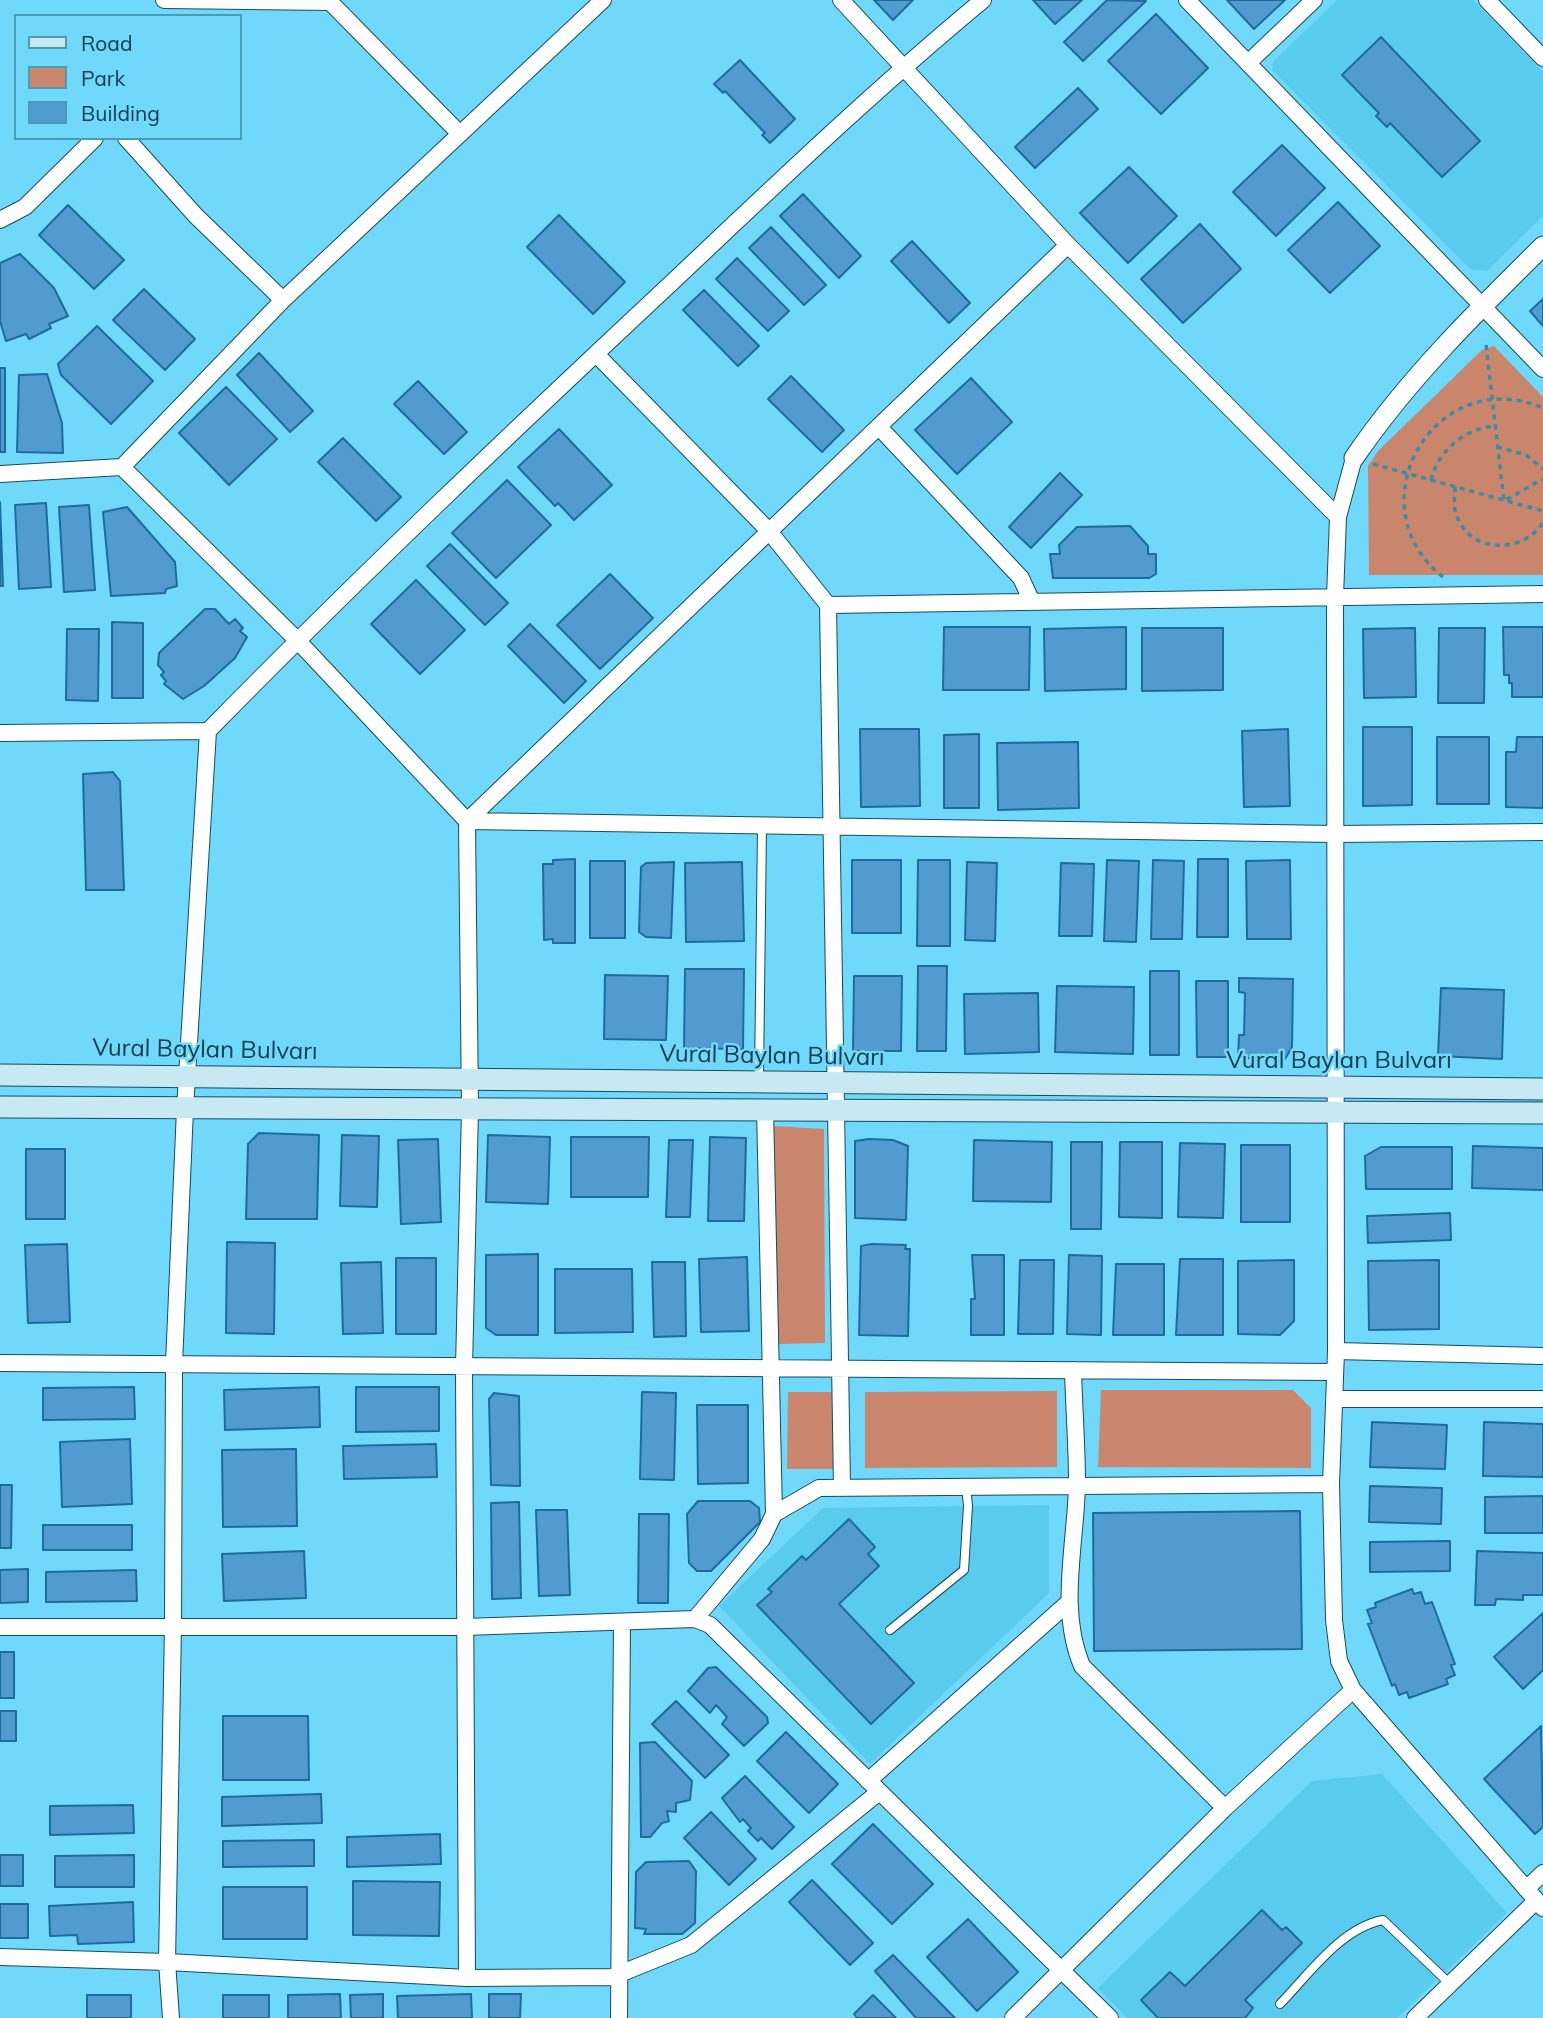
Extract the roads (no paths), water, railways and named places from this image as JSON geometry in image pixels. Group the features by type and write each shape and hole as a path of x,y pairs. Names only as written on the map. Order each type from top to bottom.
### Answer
{"main road":[{"name":"Vural Baylan Bulvarı","path":"0,1075 1543,1089"},
{"name":"Vural Baylan Bulvarı","path":"0,1107 1335,1110 1543,1113"}],"street":[{"path":"164,0 330,2 460,134"},
{"path":"0,474 122,467 283,300 603,0"},
{"path":"841,0 1068,245 1338,517"},
{"path":"171,2018 167,1962 174,1364 185,1109 208,731 298,639 596,354 903,66 983,0"},
{"path":"1187,0 1543,369"},
{"path":"1248,63 1314,0"},
{"path":"1487,0 1543,58"},
{"path":"0,220 24,207 93,140"},
{"path":"128,140 196,216 283,300"},
{"path":"467,821 1068,245"},
{"path":"1535,1899 1353,1690 1339,1661 1334,1620 1331,1484 1336,1352 1335,597 1338,517 1354,458 1384,414 1483,305 1543,246"},
{"path":"596,354 769,531 828,605 842,1487"},
{"path":"878,426 1021,578 1032,602"},
{"path":"122,467 298,639 467,821 470,1109 464,1367 467,1978"},
{"path":"828,605 1543,594"},
{"path":"0,733 208,731"},
{"path":"467,821 1335,834 1543,832"},
{"path":"695,1619 762,1539 774,1514 765,1109"},
{"path":"1336,1352 1543,1356"},
{"path":"0,1363 1335,1372"},
{"path":"1073,1370 1077,1484 1069,1602 1072,1643 1082,1666 1225,1808"},
{"path":"1335,1399 1543,1399"},
{"path":"774,1514 819,1488 1331,1484"},
{"path":"0,1957 167,1962 467,1978 612,1977 691,1945 873,1786 1069,1602"},
{"path":"0,1627 465,1627 695,1619 710,1625 1110,2018"},
{"path":"619,2018 622,1622"},
{"path":"1013,2018 1225,1808 1353,1690"},
{"path":"1415,2018 1535,1899 1543,1873"}],"lane":[{"path":"759,1082 762,825"},
{"path":"890,1630 964,1570 968,1506 965,1486"},
{"path":"1280,2004 1346,1937 1366,1923 1383,1920 1449,1983"}]}
